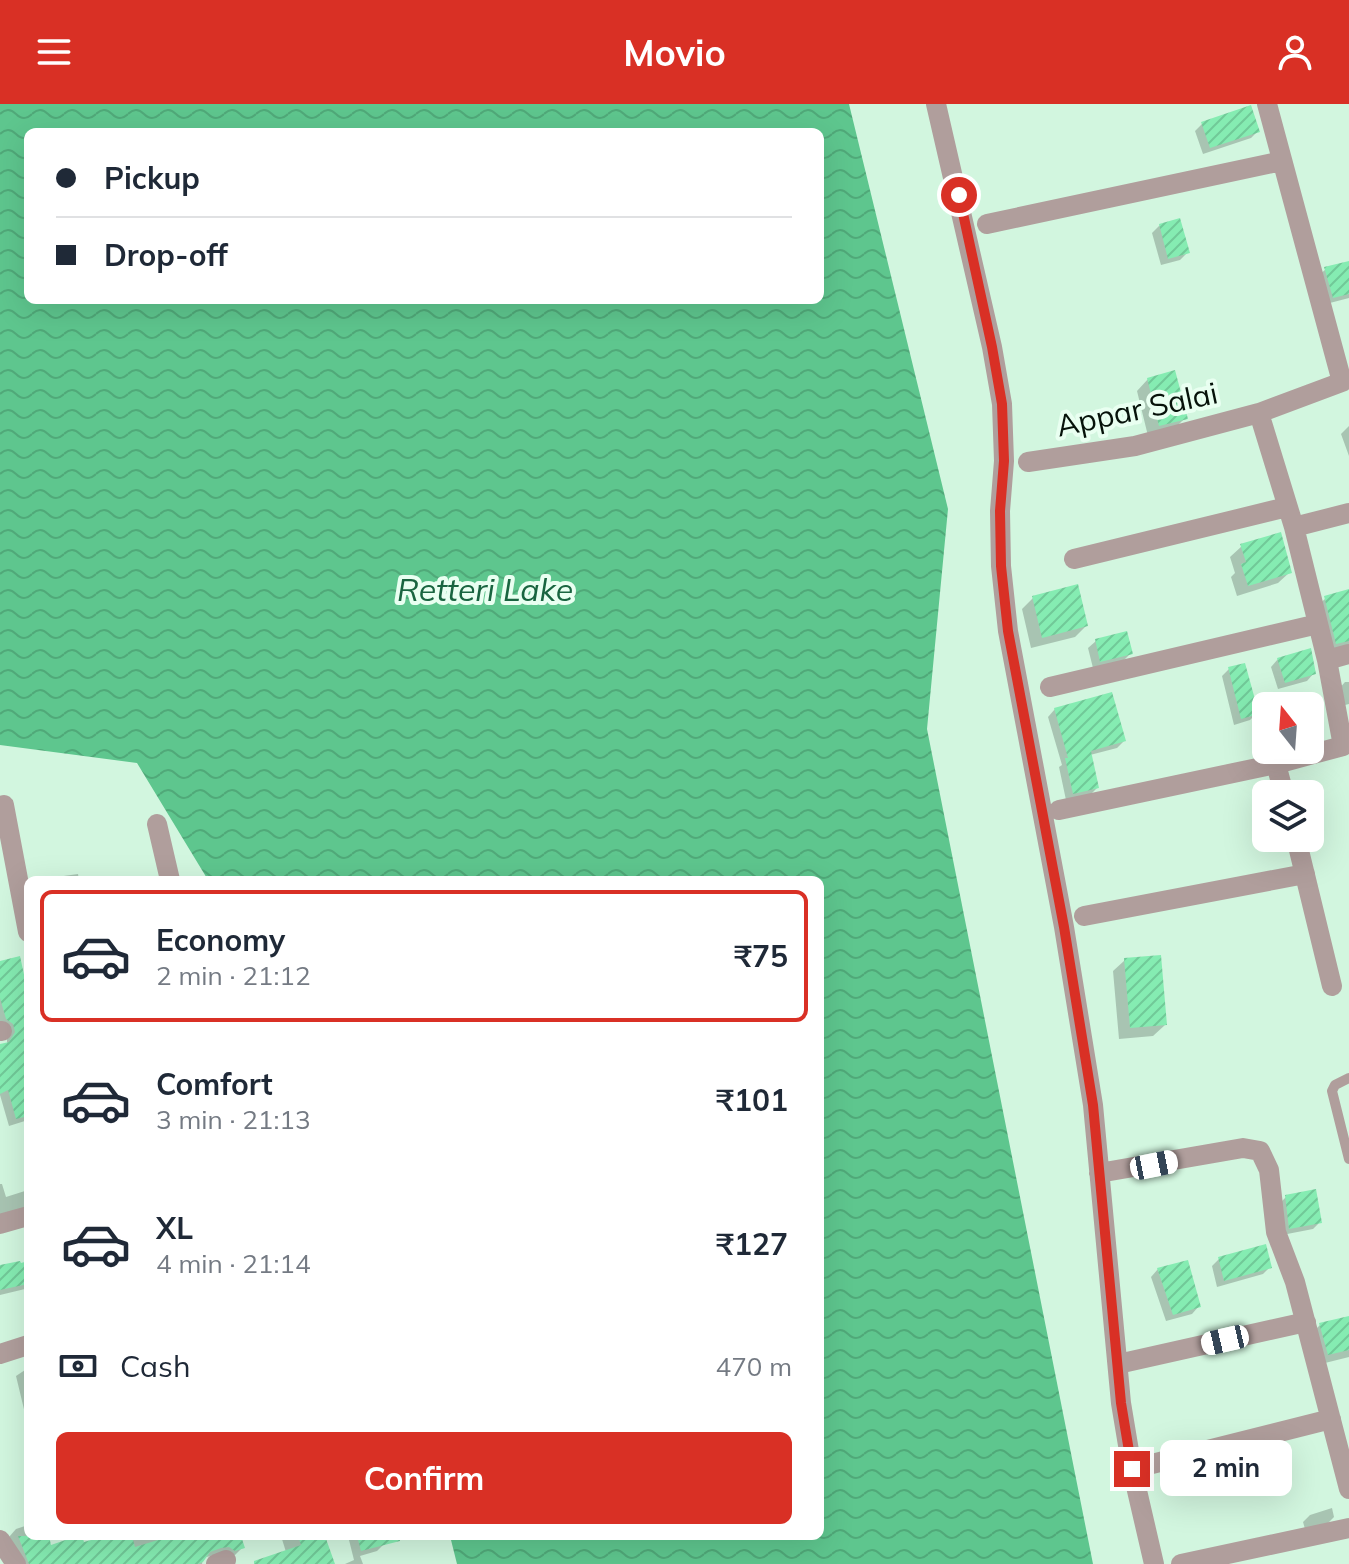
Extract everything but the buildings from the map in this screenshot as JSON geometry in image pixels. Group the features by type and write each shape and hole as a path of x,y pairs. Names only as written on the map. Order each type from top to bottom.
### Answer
{"street":[{"path":"936,104 983,301 1002,404 1001,566 1008,631 1064,927 1093,1105 1118,1364 1132,1469 1154,1564"},
{"path":"1267,104 1346,381"},
{"path":"987,224 1282,161"},
{"name":"Appar Salai","path":"1028,462 1135,446 1259,413 1346,381"},
{"path":"1259,413 1294,527 1346,745 1324,751"},
{"path":"1074,559 1287,507"},
{"path":"1294,527 1349,513"},
{"path":"1050,687 1318,624"},
{"path":"1327,660 1349,654"},
{"path":"1059,810 1276,764 1280,780"},
{"path":"4,805 24,911"},
{"path":"157,824 169,876"},
{"path":"1300,852 1332,986"},
{"path":"1084,916 1305,874"},
{"path":"1099,1173 1243,1148 1260,1151 1269,1170 1276,1232 1295,1282 1349,1489"},
{"path":"0,1224 24,1217"},
{"path":"1118,1364 1306,1322"},
{"path":"1,1351 24,1346"},
{"path":"1132,1469 1331,1419"},
{"path":"1181,1564 1349,1528"}],"lane":[{"path":"1349,1078 1335,1085 1332,1091 1349,1159"}],"water":[{"name":"Retteri Lake","path":"0,104 849,104 948,509 927,729 1093,1564 457,1564 451,1540 824,1540 824,876 206,876 137,763 0,745"}],"route":[{"path":"959,195 1002,404 1001,566 1008,631 1064,927 1093,1105 1121,1403 1132,1469"}]}
